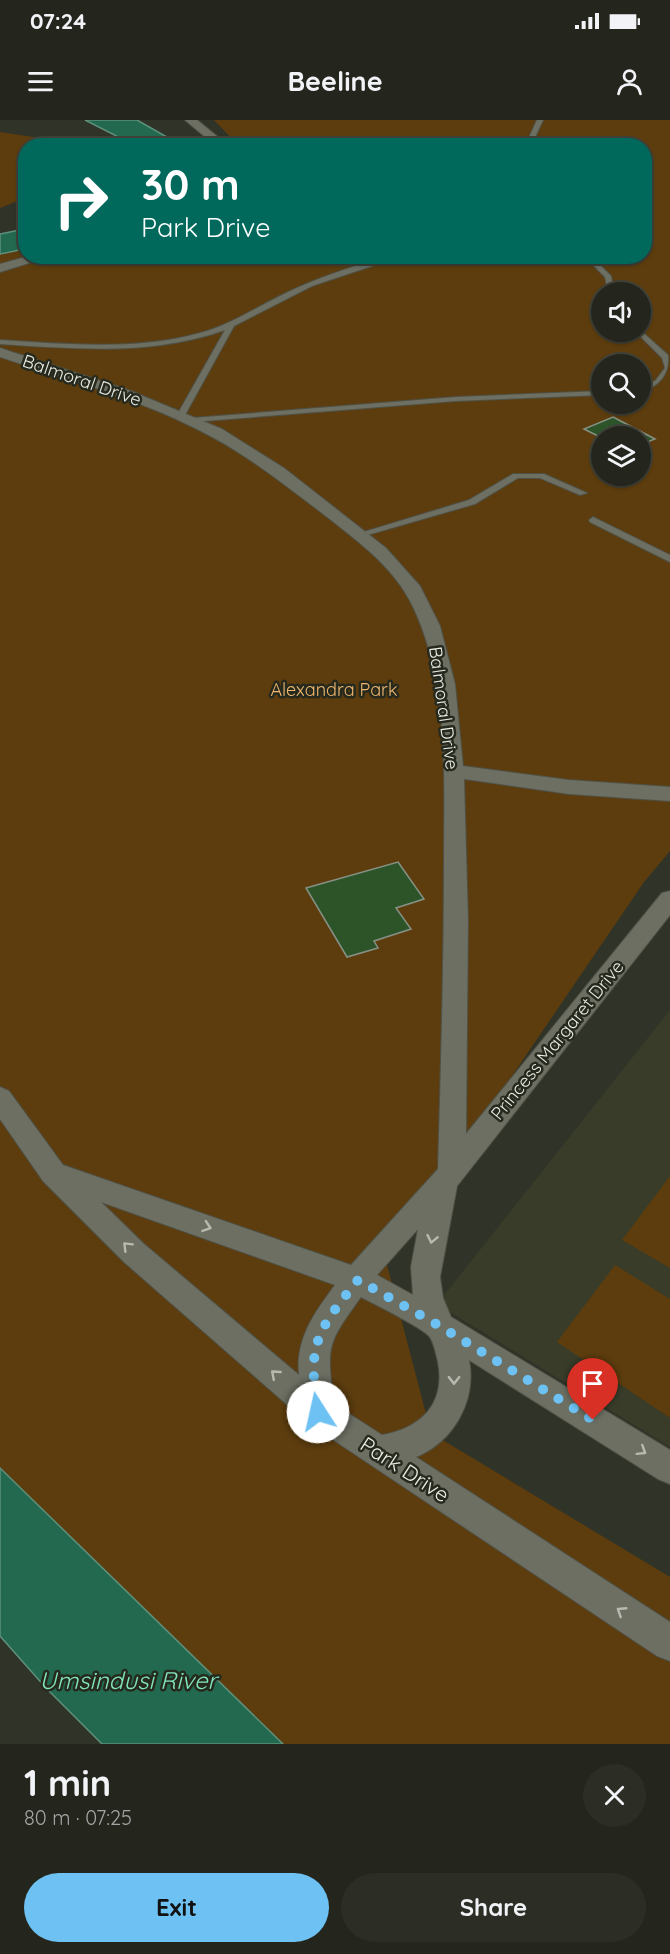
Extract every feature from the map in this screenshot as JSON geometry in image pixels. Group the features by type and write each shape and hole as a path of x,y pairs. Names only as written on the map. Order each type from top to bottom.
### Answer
{"street":[{"path":"190,120 214,138"},
{"path":"0,268 18,263"},
{"name":"Balmoral Drive","path":"0,352 187,418 268,464 361,534 397,566 418,598 432,626 443,677 453,771 457,922 448,1177"},
{"path":"453,771 569,787 670,794"},
{"name":"Princess Margaret Drive","path":"358,1280 369,1263 448,1177 670,899"},
{"name":"Park Drive","path":"4,1111 53,1173 134,1254 318,1412 670,1643"},
{"path":"53,1173 358,1280 438,1325 670,1468"},
{"name":"Princess Margaret Drive","path":"438,1325 429,1300 425,1276 448,1177"},
{"path":"318,1412 313,1382 315,1345 323,1325 358,1280"},
{"path":"377,1452 410,1445 425,1435 450,1408 455,1381 452,1356 438,1325"}],"lane":[{"path":"532,138 540,120"},
{"path":"0,342 84,347 172,341 231,325 284,296 376,264"},
{"path":"595,264 608,276 609,282"},
{"path":"231,325 187,418 456,399 591,393"},
{"path":"650,342 665,357 669,368 658,383 651,386"},
{"path":"361,534 472,502 516,476 541,476 583,493"},
{"path":"593,520 670,559"}],"shaded area":[{"path":"670,1010 670,1447 437,1304"}],"green space":[{"name":"Alexandra Park","path":"214,120 670,120 670,851 644,882 386,1261 431,1433 670,1577 670,1744 283,1744 0,1468 0,254 18,250 18,264 652,264 652,138 231,138"},
{"path":"0,132 40,138 18,138 18,201 0,208"},
{"path":"670,1176 670,1268 622,1240"},
{"path":"615,1265 670,1299 670,1418 557,1342"}],"water":[{"path":"85,120 137,120 169,138 120,138"},
{"path":"18,230 18,250 0,254 0,234"},
{"name":"Umsindusi River","path":"0,1468 283,1744 102,1744 46,1688 0,1636"}],"building":[{"path":"613,417 630,426 591,426"},
{"path":"398,862 424,899 396,908 411,929 374,941 378,948 347,957 306,888"}],"route":[{"path":"318,1412 313,1382 315,1345 323,1325 358,1280 438,1325 593,1420"}]}
